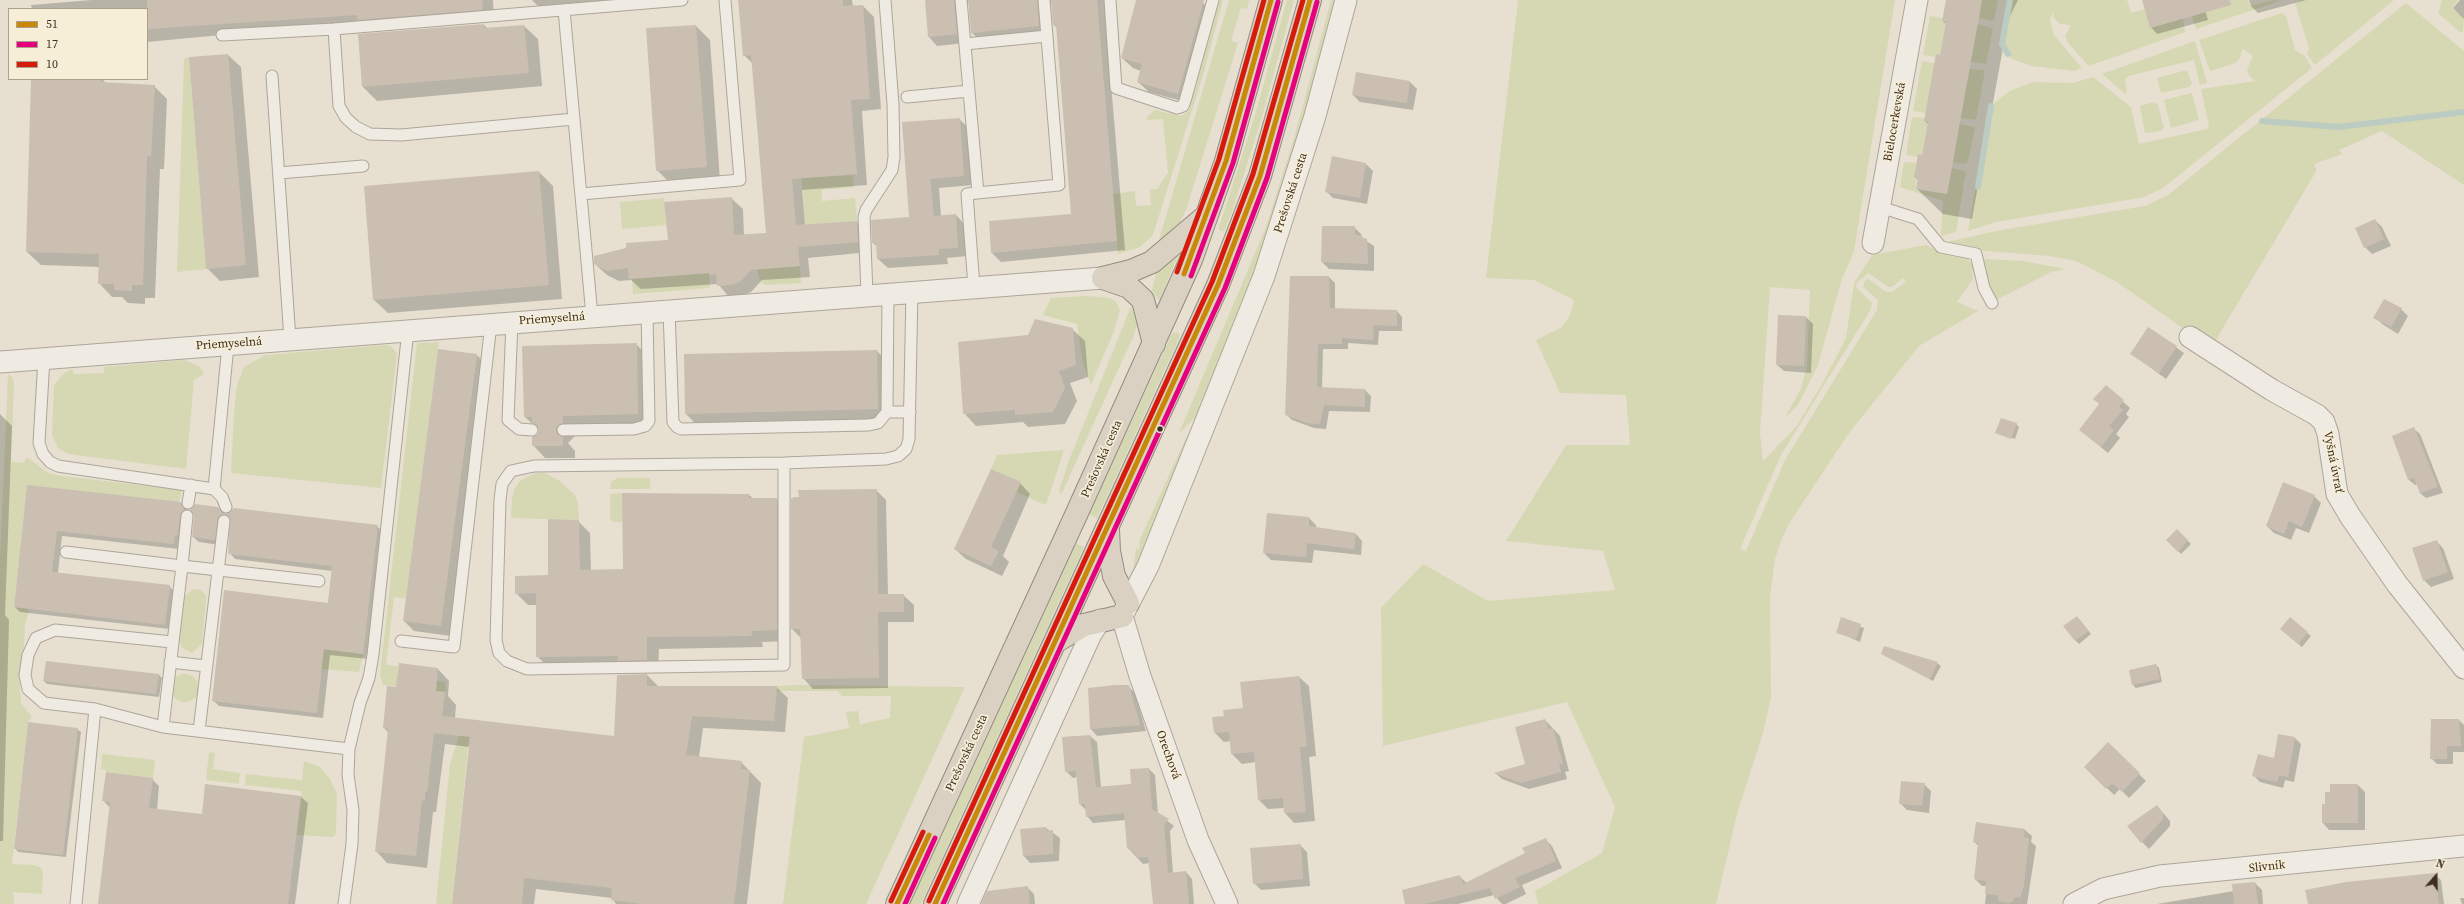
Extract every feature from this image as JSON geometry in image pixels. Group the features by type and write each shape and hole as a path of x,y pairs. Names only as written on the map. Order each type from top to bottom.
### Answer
{"highway":[{"name":"Prešovská cesta","path":"897,904 1154,344 1208,214 1243,108 1271,0"},
{"path":"935,904 1215,292 1236,241 1272,135 1310,0"},
{"path":"1103,278 1131,272 1152,262 1208,214"},
{"path":"1103,278 1130,287 1143,300 1154,344"},
{"path":"1055,642 1068,633 1125,610 1114,576 1109,551 1108,526"}],"street":[{"name":"Prešovská cesta","path":"1125,610 1148,566 1264,276 1315,116 1346,0"},
{"name":"Bielocerkevská","path":"1874,243 1916,0"},
{"name":"Priemyselná","path":"0,362 912,291 1103,278"},
{"name":"Vyšná úvrať","path":"2190,337 2272,390 2317,415 2324,422 2328,434 2337,494 2350,516 2397,584 2464,668"},
{"name":"Orechová","path":"1125,610 1140,676 1198,840 1227,904"},
{"path":"968,904 1091,634 1100,620"},
{"name":"Slivník","path":"2074,904 2103,889 2160,876 2464,846"}],"lane":[{"path":"222,35 334,29 682,0"},
{"path":"581,194 740,180 725,0"},
{"path":"867,295 864,217 866,210 892,170 894,157 893,104 885,0"},
{"path":"961,0 978,193"},
{"path":"974,287 968,194 1059,185 1044,0"},
{"path":"1110,0 1116,88 1177,108 1181,108 1185,101 1213,0"},
{"path":"564,10 592,316"},
{"path":"334,29 339,106 346,118 356,127 370,134 401,135 574,118"},
{"path":"965,44 1047,36"},
{"path":"272,76 290,340"},
{"path":"907,97 969,91"},
{"path":"279,173 363,166"},
{"path":"1880,207 1918,219 1940,247 1976,254 1984,288 1992,303"},
{"path":"784,463 784,665 527,669 507,661 499,653 496,640 500,500 502,484 511,471 534,466 784,463 886,459 898,456 906,449 908,443 912,291"},
{"path":"669,310 673,422 681,429 869,425 878,424 887,412 888,293"},
{"path":"563,430 634,429 645,426 649,421 647,312"},
{"path":"512,322 508,420 519,429 532,430"},
{"path":"401,641 454,647 491,324"},
{"path":"344,904 352,844 353,810 348,775 349,749 360,703 370,678 408,330"},
{"path":"214,489 228,345"},
{"path":"44,358 39,443 43,454 50,462 58,466 214,489 222,497 226,507"},
{"path":"887,412 910,412"},
{"path":"188,503 191,485"},
{"path":"163,727 187,516"},
{"path":"199,731 224,520"},
{"path":"66,552 319,581"},
{"path":"172,642 55,630 36,638 28,655 25,675 28,689 44,703 95,709 163,727 349,749"},
{"path":"170,662 206,666"},
{"path":"76,904 95,709"}],"green space":[{"path":"788,0 803,0 819,177 853,175 854,187 822,190 822,201 855,198 857,221 805,225"},
{"path":"1219,0 1223,0 1204,72 1153,235 1140,247 1118,254 1113,194 1135,191 1136,206 1151,205 1150,189 1157,189 1168,173 1163,119 1147,120 1147,117 1155,110 1181,116 1189,111"},
{"path":"1229,0 1249,0 1247,9 1241,8 1231,41 1238,43 1186,210 1178,226 1157,247"},
{"path":"1287,0 1294,0 1262,117 1232,212 1224,231 1220,231 1219,227 1255,115"},
{"path":"1331,0 1339,0 1270,233 1200,413 1179,433 1266,227 1295,135"},
{"path":"1518,0 1895,0 1854,251 1842,279 1818,365 1798,405 1785,418 1801,388 1807,366 1810,290 1770,287 1760,433 1763,461 1796,427 1821,386 1846,338 1854,283 1872,255 1926,245 1937,251 1965,255 1973,266 1973,279 1957,302 1978,311 1919,346 1849,433 1790,522 1782,538 1775,559 1770,597 1771,697 1763,733 1737,814 1716,904 1538,904 1535,891 1602,853 1615,807 1567,702 1383,746 1381,608 1423,564 1488,601 1615,590 1603,551 1506,541 1566,445 1630,445 1626,395 1560,393 1536,340 1562,327 1570,315 1574,300 1534,280 1486,278","holes":["1868,273 1888,287 1892,287 1903,278 1906,282 1892,292 1885,291 1867,278 1865,281 1863,287 1878,300 1877,310 1785,460 1746,551 1740,549 1781,455 1871,309 1872,303 1856,287 1857,283"]},
{"path":"1982,0 1998,0 1994,21 1979,18"},
{"path":"2009,0 2127,0 2131,13 2145,9 2150,28 2183,18 2185,32 2089,66 2068,43 2065,36 2070,27 2069,25 2060,24 2054,18 2053,11 2050,20 2054,35 2082,68 2074,71 2031,66 2012,59 2000,44"},
{"path":"2198,0 2248,0 2250,6 2274,0 2280,1 2196,29 2192,16"},
{"path":"2301,0 2394,0 2315,65 2307,54 2309,48 2295,3"},
{"path":"2442,0 2458,0 2452,8 2464,18 2463,32 2460,32 2438,13"},
{"path":"2406,3 2464,51 2464,185 2382,131 2339,150 2342,154 2314,164 2317,170 2211,348 2117,282 2076,261 2049,256 1975,250 1943,243 1996,231 2145,206 2168,195"},
{"path":"2282,13 2286,16 2295,50 2305,56 2312,68 2163,188 2145,197 1996,222 1968,231 1989,107 2010,91 2032,82 2073,83 2093,77 2131,107 2139,144 2207,129 2209,126 2201,89 2255,81 2250,77 2247,70 2253,56 2244,49 2242,50 2240,58 2235,63 2210,71 2199,40"},
{"path":"1930,16 1943,18 1942,21 1946,22 1940,55 1936,57 1923,55"},
{"path":"1977,24 1993,28 1986,64 1970,62"},
{"path":"2195,41 2207,83 2200,85 2194,60 2128,76 2125,80 2127,93 2124,93 2102,74"},
{"path":"189,57 206,269 177,272 184,59"},
{"path":"1922,61 1935,63 1926,113 1913,111"},
{"path":"1969,69 1985,70 1976,120 1960,118"},
{"path":"2187,70 2192,84 2189,87 2161,93 2157,78"},
{"path":"2192,93 2199,120 2171,128 2164,100"},
{"path":"2153,102 2158,105 2164,128 2161,131 2145,133 2140,106"},
{"path":"1912,117 1925,118 1924,121 1928,122 1922,155 1918,157 1906,155"},
{"path":"1959,124 1975,127 1968,161 1965,164 1953,162"},
{"path":"1904,162 1917,163 1916,189 1947,194 1952,168 1966,171 1956,232 1941,236 1943,201 1900,187"},
{"path":"664,198 666,225 622,229 620,202"},
{"path":"1181,249 1159,301 1152,290 1157,269"},
{"path":"1983,259 2023,261 2065,269 2051,272 1996,300 1987,282"},
{"path":"800,266 801,283 767,285 762,283 757,269"},
{"path":"709,273 710,288 633,294 632,279"},
{"path":"1087,296 1110,298 1116,302 1120,310 1114,331 1091,385 1083,364 1077,324 1043,315 1051,298"},
{"path":"1131,306 1138,322 1134,335 1061,495 1059,491 1068,463"},
{"path":"1176,332 1180,334 1177,343 1097,518 1089,514 1169,340 1172,334"},
{"path":"439,342 406,599 394,597 386,665 398,666 397,676 446,682 445,692 383,685 380,675 417,343"},
{"path":"384,345 391,346 397,354 381,488 231,473 234,410 237,385 244,367 265,355"},
{"path":"184,360 199,366 204,374 194,380 186,469 68,454 58,448 52,435 54,385 64,373 72,369 74,374 104,373 104,367"},
{"path":"8,374 13,378 14,384 11,462 24,463 27,457 48,473 62,476 182,490 179,502 27,486 14,607 28,609 29,611 25,625 24,645 19,675 21,703 32,717 28,722 12,864 35,865 41,868 43,872 42,894 13,892 14,904 0,904 0,558"},
{"path":"1194,429 1138,570 1133,572 1136,548 1139,550 1140,539 1186,438"},
{"path":"1064,450 1046,505 1016,492 1020,482 991,469 997,455"},
{"path":"535,473 545,473 560,481 574,494 578,502 579,520 511,518 512,497 515,488 520,481"},
{"path":"617,478 650,478 650,489 610,489 611,482"},
{"path":"622,493 623,522 613,522 610,518 610,494"},
{"path":"1076,544 1084,547 921,904 910,904"},
{"path":"193,589 201,590 206,595 206,600 202,644 192,653 181,647 179,638 184,597"},
{"path":"219,637 363,654 359,672 323,669 322,673 246,664 218,653"},
{"path":"185,674 195,678 199,688 195,698 185,702 175,698 171,688 175,678"},
{"path":"777,686 965,687 866,904 783,904 804,737 849,728 846,712 858,711 860,724 890,718 891,696 842,696 838,691 776,691"},
{"path":"467,719 471,719 452,904 436,904 450,764 463,723"},
{"path":"209,752 215,753 213,769 240,773 239,784 206,780"},
{"path":"102,754 155,760 153,778 106,772 106,770 101,769"},
{"path":"304,761 320,767 330,779 337,794 336,833 333,837 296,835 302,791 245,785 246,774 302,780"}],"building":[{"path":"147,0 482,0 483,10 357,20 357,15 148,29"},
{"path":"738,0 843,0 843,6 863,5 870,99 851,100 857,174 792,179 796,225 857,221 858,242 798,247 800,266 751,270 740,282 730,285 717,286 716,274 709,275 709,273 629,279 628,268 607,271 594,264 594,256 626,248 626,243 668,240 664,202 732,197 734,235 766,233 751,55 743,56"},
{"path":"954,0 957,34 928,37 925,1"},
{"path":"968,0 1037,0 1039,26 971,33"},
{"path":"1051,0 1097,0 1117,241 991,253 989,221 1071,214 1056,25 1053,25"},
{"path":"1136,0 1204,0 1178,94 1137,82 1142,64 1121,58"},
{"path":"1946,0 1982,0 1947,194 1916,189 1918,178 1914,177 1918,154 1922,155 1928,122 1924,121 1936,54 1940,55 1946,22 1942,21"},
{"path":"2142,0 2230,0 2231,5 2150,28"},
{"path":"484,24 484,28 524,25 529,73 362,87 358,34"},
{"path":"696,25 707,167 656,171 646,28"},
{"path":"228,54 246,265 206,269 189,57"},
{"path":"1356,72 1410,81 1407,103 1352,95"},
{"path":"31,80 101,80 101,82 155,85 151,156 147,156 143,285 132,285 132,291 114,290 114,284 98,284 99,254 26,252"},
{"path":"960,118 964,176 930,179 934,216 956,214 958,248 939,249 939,255 877,259 876,243 872,243 871,220 909,217 902,122"},
{"path":"1332,156 1366,163 1360,198 1325,192"},
{"path":"539,171 549,285 373,300 364,186"},
{"path":"2375,219 2384,239 2364,248 2355,228"},
{"path":"1322,226 1355,226 1355,234 1367,239 1368,264 1321,262"},
{"path":"1290,276 1329,276 1330,308 1397,310 1397,326 1374,325 1373,340 1342,338 1342,344 1318,344 1317,387 1365,389 1365,407 1324,405 1320,424 1307,423 1285,415"},
{"path":"2384,299 2402,308 2391,327 2373,318"},
{"path":"1778,315 1806,316 1804,366 1776,365"},
{"path":"1035,319 1073,328 1076,365 1059,371 1065,388 1053,412 1015,415 1015,410 963,414 958,342 1028,335"},
{"path":"2148,327 2177,346 2159,373 2130,354"},
{"path":"637,343 638,414 563,416 563,423 556,430 557,434 563,437 563,446 532,446 532,437 538,434 539,430 536,424 532,423 532,417 524,417 522,346"},
{"path":"438,349 477,354 441,626 403,621"},
{"path":"877,350 878,409 685,414 684,354"},
{"path":"2106,385 2124,400 2119,407 2123,410 2109,426 2114,430 2101,447 2079,430 2099,404 2093,399"},
{"path":"2001,418 2017,423 2011,439 1995,433"},
{"path":"2414,427 2438,487 2420,493 2414,478 2408,480 2392,436"},
{"path":"991,469 1021,482 991,547 999,551 991,566 954,549"},
{"path":"2283,482 2315,495 2302,527 2289,521 2284,534 2266,526"},
{"path":"27,485 181,502 185,509 180,515 178,535 175,535 174,544 57,531 52,572 170,585 165,625 14,607"},
{"path":"877,489 878,594 904,594 904,612 878,612 879,678 802,679 800,629 791,629 791,498 799,497 798,490"},
{"path":"622,493 749,494 749,498 777,498 777,630 751,631 752,636 647,637 647,660 618,661 618,656 536,657 536,593 515,594 515,576 548,575 548,519 579,520 580,570 623,569"},
{"path":"195,504 218,507 225,514 234,508 378,525 363,654 324,649 317,713 212,701 224,590 328,603 332,566 228,554 230,518 224,514 218,517 215,540 192,537 194,516 190,510"},
{"path":"1267,513 1309,517 1309,526 1356,533 1354,549 1307,543 1306,557 1263,553"},
{"path":"2177,529 2188,540 2178,552 2166,540"},
{"path":"2437,540 2448,572 2423,581 2412,548"},
{"path":"2077,616 2088,631 2075,641 2063,626"},
{"path":"1841,617 1861,624 1856,639 1836,633"},
{"path":"2290,617 2308,632 2298,644 2280,629"},
{"path":"1884,646 1938,662 1930,679 1881,654"},
{"path":"46,661 159,674 156,694 43,681"},
{"path":"399,663 438,668 436,691 445,692 442,716 614,736 617,675 647,674 647,686 777,686 774,721 692,716 686,755 742,761 741,769 750,770 734,904 643,904 611,900 612,888 524,878 522,904 452,904 470,737 434,733 427,792 425,792 425,801 422,800 416,856 375,852 388,729 383,728 387,686 396,687"},
{"path":"2156,664 2160,679 2132,685 2129,670"},
{"path":"1299,676 1307,747 1300,747 1306,812 1284,813 1283,798 1258,800 1254,752 1231,754 1229,732 1214,733 1212,717 1224,716 1223,710 1243,708 1240,682"},
{"path":"1129,685 1140,725 1090,729 1088,688"},
{"path":"1545,719 1548,729 1553,728 1563,764 1559,765 1561,772 1521,783 1494,773 1525,764 1515,727"},
{"path":"2431,719 2459,719 2461,746 2447,746 2447,759 2430,759"},
{"path":"28,722 78,728 63,855 14,849"},
{"path":"2278,734 2295,737 2288,777 2279,775 2277,782 2252,776 2258,754 2274,758"},
{"path":"1090,735 1096,787 1131,784 1130,769 1149,768 1152,809 1169,819 1164,824 1168,873 1186,871 1189,904 1153,904 1148,857 1136,858 1135,853 1127,848 1124,813 1086,817 1085,804 1079,804 1076,771 1065,772 1062,737"},
{"path":"2108,742 2140,773 2122,792 2112,783 2106,789 2084,767"},
{"path":"106,772 153,778 149,808 202,814 205,784 301,796 288,904 98,904 110,802 102,801"},
{"path":"1901,781 1925,783 1922,806 1899,804"},
{"path":"2330,784 2358,784 2358,823 2322,823 2322,804 2325,804 2325,792 2330,792"},
{"path":"2157,805 2163,813 2163,819 2141,843 2127,826"},
{"path":"1976,822 2025,829 2024,837 2029,838 2024,885 2020,898 2016,897 2010,903 1998,901 1998,895 1985,894 1986,881 1974,879 1978,843 1973,842"},
{"path":"1046,827 1047,831 1053,830 1053,854 1023,856 1020,829"},
{"path":"1546,838 1556,861 1515,878 1520,887 1495,899 1490,888 1424,904 1405,904 1402,890 1460,875 1463,884 1525,853 1522,848"},
{"path":"1301,844 1303,879 1253,884 1250,848"},
{"path":"2435,873 2439,904 2308,904 2305,890 2346,882"},
{"path":"2255,882 2258,904 2234,904 2232,884"},
{"path":"1028,886 1030,904 981,904 987,891"}],"waterway":[{"path":"2008,54 2002,44 2010,0"},
{"path":"1978,187 1991,106"},
{"path":"2262,121 2338,127 2464,112"}],"transit line":[{"name":"10","path":"1177,272 1219,159 1264,0"},
{"name":"51","path":"1184,274 1226,161 1271,0"},
{"name":"10","path":"929,901 1212,282 1253,174 1303,0"},
{"name":"51","path":"935,904 1218,285 1260,176 1310,0"},
{"name":"17","path":"1191,276 1233,163 1278,2"},
{"name":"17","path":"943,904 1225,288 1267,178 1317,2"},
{"name":"10","path":"891,901 923,832"},
{"name":"51","path":"897,904 929,835"},
{"name":"17","path":"905,904 935,838"}]}
